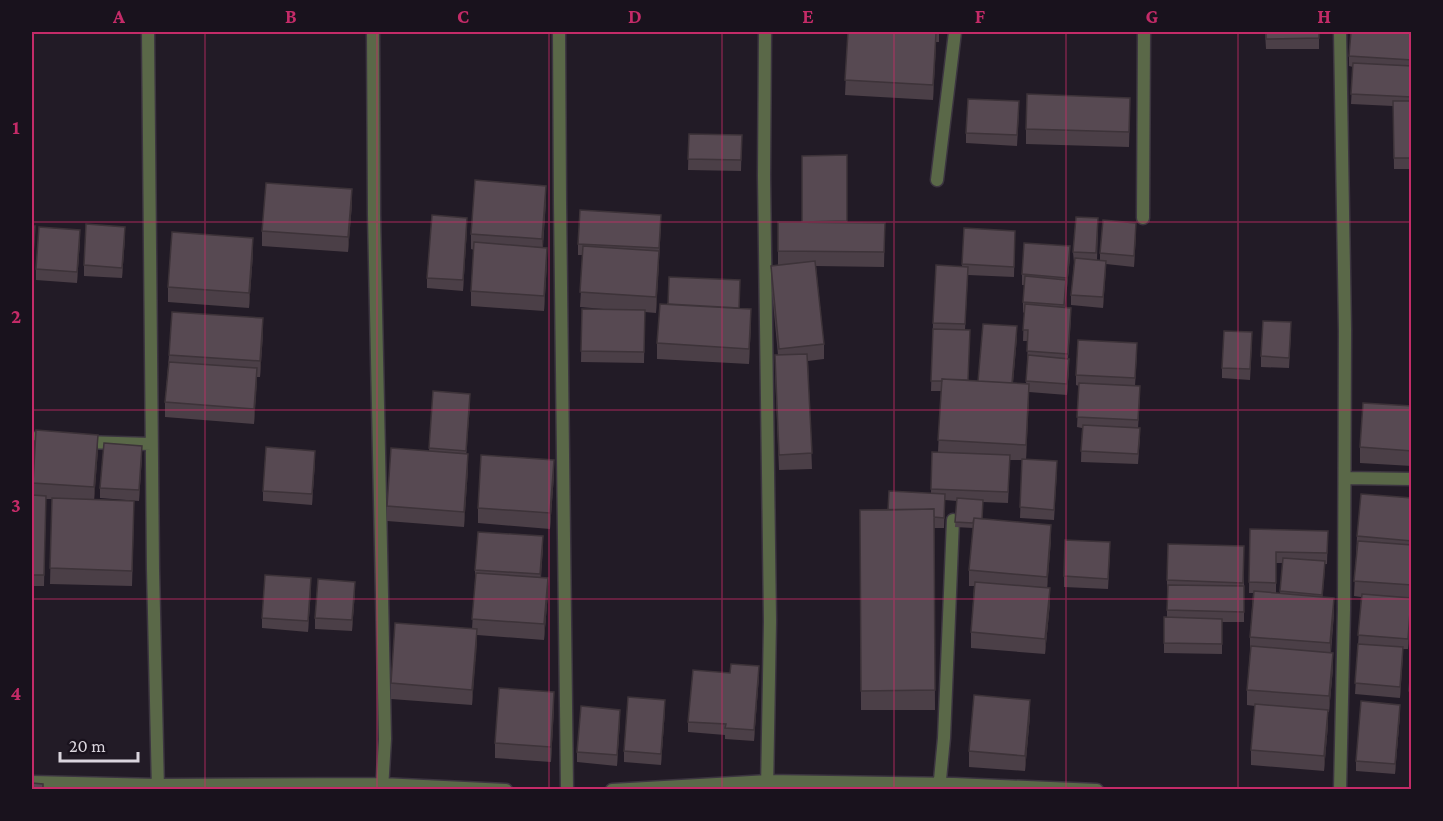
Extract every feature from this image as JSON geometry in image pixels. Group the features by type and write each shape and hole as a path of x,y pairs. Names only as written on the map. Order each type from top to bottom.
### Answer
{"street":[{"path":"148,32 151,444 158,787"},
{"path":"373,32 374,227 385,739 382,787"},
{"path":"559,32 567,789"},
{"path":"765,32 764,176 770,621 767,785"},
{"path":"937,180 955,32"},
{"path":"1143,218 1144,32"},
{"path":"1340,32 1345,330 1344,610 1340,789"},
{"path":"32,438 151,444"},
{"path":"1345,478 1412,479"},
{"path":"939,787 944,738 953,520"},
{"path":"32,782 158,787 506,789"},
{"path":"612,789 767,785 1097,789"}],"building":[{"path":"848,32 936,33 933,85 845,80"},
{"path":"1266,32 1319,32 1319,38 1266,39"},
{"path":"1351,32 1412,32 1412,60 1349,56"},
{"path":"1353,63 1412,66 1412,97 1351,94"},
{"path":"1027,94 1130,98 1129,132 1026,129"},
{"path":"968,99 1019,101 1017,135 966,133"},
{"path":"1393,101 1412,101 1412,158 1394,158"},
{"path":"689,134 742,135 741,160 688,159"},
{"path":"847,155 847,221 802,222 802,156"},
{"path":"475,180 546,186 542,239 471,234"},
{"path":"266,183 352,189 348,237 262,231"},
{"path":"580,210 661,215 659,248 578,244"},
{"path":"432,215 467,218 463,280 427,278"},
{"path":"1076,217 1098,218 1096,253 1073,252"},
{"path":"1103,220 1136,223 1134,256 1100,253"},
{"path":"778,222 885,223 884,252 778,251"},
{"path":"86,224 125,227 122,268 84,265"},
{"path":"32,226 35,226 32,269"},
{"path":"39,227 80,230 77,272 36,269"},
{"path":"964,228 1015,231 1014,267 962,264"},
{"path":"172,232 253,238 249,293 168,287"},
{"path":"474,242 547,248 544,296 471,291"},
{"path":"1024,243 1070,246 1067,278 1022,274"},
{"path":"583,246 659,251 656,297 580,292"},
{"path":"1075,258 1106,261 1103,297 1071,295"},
{"path":"815,261 824,344 779,349 771,266"},
{"path":"936,265 968,267 965,324 933,323"},
{"path":"1025,276 1066,280 1064,305 1023,302"},
{"path":"669,277 740,280 739,308 668,304"},
{"path":"660,304 751,309 749,349 657,343"},
{"path":"1025,304 1071,308 1068,354 1027,351 1028,330 1023,330"},
{"path":"582,309 645,310 644,352 581,351"},
{"path":"172,312 263,318 260,361 169,355"},
{"path":"1263,321 1291,322 1289,358 1261,356"},
{"path":"983,324 1017,326 1012,383 978,381"},
{"path":"933,329 970,330 968,380 931,381"},
{"path":"1224,331 1252,332 1250,369 1222,368"},
{"path":"1078,340 1137,343 1135,378 1076,375"},
{"path":"807,354 812,453 779,455 775,355"},
{"path":"1028,355 1069,359 1067,384 1026,381"},
{"path":"169,362 257,368 254,409 165,402"},
{"path":"942,379 1029,384 1026,445 938,440"},
{"path":"1079,383 1140,386 1138,420 1077,417"},
{"path":"433,391 470,394 466,451 429,448"},
{"path":"1363,403 1412,406 1412,451 1360,447"},
{"path":"1083,425 1140,428 1138,454 1081,451"},
{"path":"36,430 98,435 94,487 33,483"},
{"path":"32,441 34,441 32,474"},
{"path":"104,443 142,446 139,490 100,488"},
{"path":"266,447 315,451 312,494 263,491"},
{"path":"391,448 468,454 464,512 387,506"},
{"path":"932,452 1010,455 1008,492 931,489"},
{"path":"481,455 554,460 550,513 478,508"},
{"path":"1022,459 1057,461 1054,510 1020,507"},
{"path":"889,491 945,494 944,518 934,517 934,509 888,510"},
{"path":"1361,494 1412,498 1412,541 1357,536"},
{"path":"32,495 46,496 44,575 32,575"},
{"path":"52,498 134,501 132,571 50,568"},
{"path":"957,498 983,500 982,519 974,518 973,523 955,522"},
{"path":"934,509 935,690 861,691 860,510"},
{"path":"974,518 1051,525 1047,577 969,570"},
{"path":"1250,529 1328,531 1327,553 1276,552 1276,583 1249,582"},
{"path":"478,532 543,536 540,574 475,570"},
{"path":"1065,540 1110,542 1108,579 1064,576"},
{"path":"1358,541 1412,545 1412,585 1354,581"},
{"path":"1168,544 1244,546 1243,583 1167,580"},
{"path":"1283,558 1325,561 1322,595 1280,591"},
{"path":"476,573 548,578 544,624 472,619"},
{"path":"265,575 311,578 308,621 262,618"},
{"path":"318,579 355,582 352,620 315,618"},
{"path":"975,582 1050,588 1045,639 971,632"},
{"path":"1168,585 1244,586 1244,612 1167,610"},
{"path":"1254,591 1334,598 1330,643 1250,637"},
{"path":"1362,594 1411,598 1408,639 1358,635"},
{"path":"1164,617 1222,619 1222,644 1164,643"},
{"path":"395,623 477,629 472,690 391,683"},
{"path":"1358,644 1403,647 1400,687 1355,683"},
{"path":"1251,646 1333,653 1329,696 1247,690"},
{"path":"1412,657 1412,692 1409,691"},
{"path":"731,664 759,666 754,730 725,728 726,724 688,722 693,670 730,673"},
{"path":"499,688 554,692 551,747 495,743"},
{"path":"974,695 1030,700 1025,756 969,751"},
{"path":"628,697 665,700 661,754 624,751"},
{"path":"1361,701 1400,705 1395,764 1356,761"},
{"path":"1255,704 1328,710 1324,756 1251,750"},
{"path":"581,706 620,710 617,755 577,752"},
{"path":"32,783 43,784 43,789 32,789"}]}
